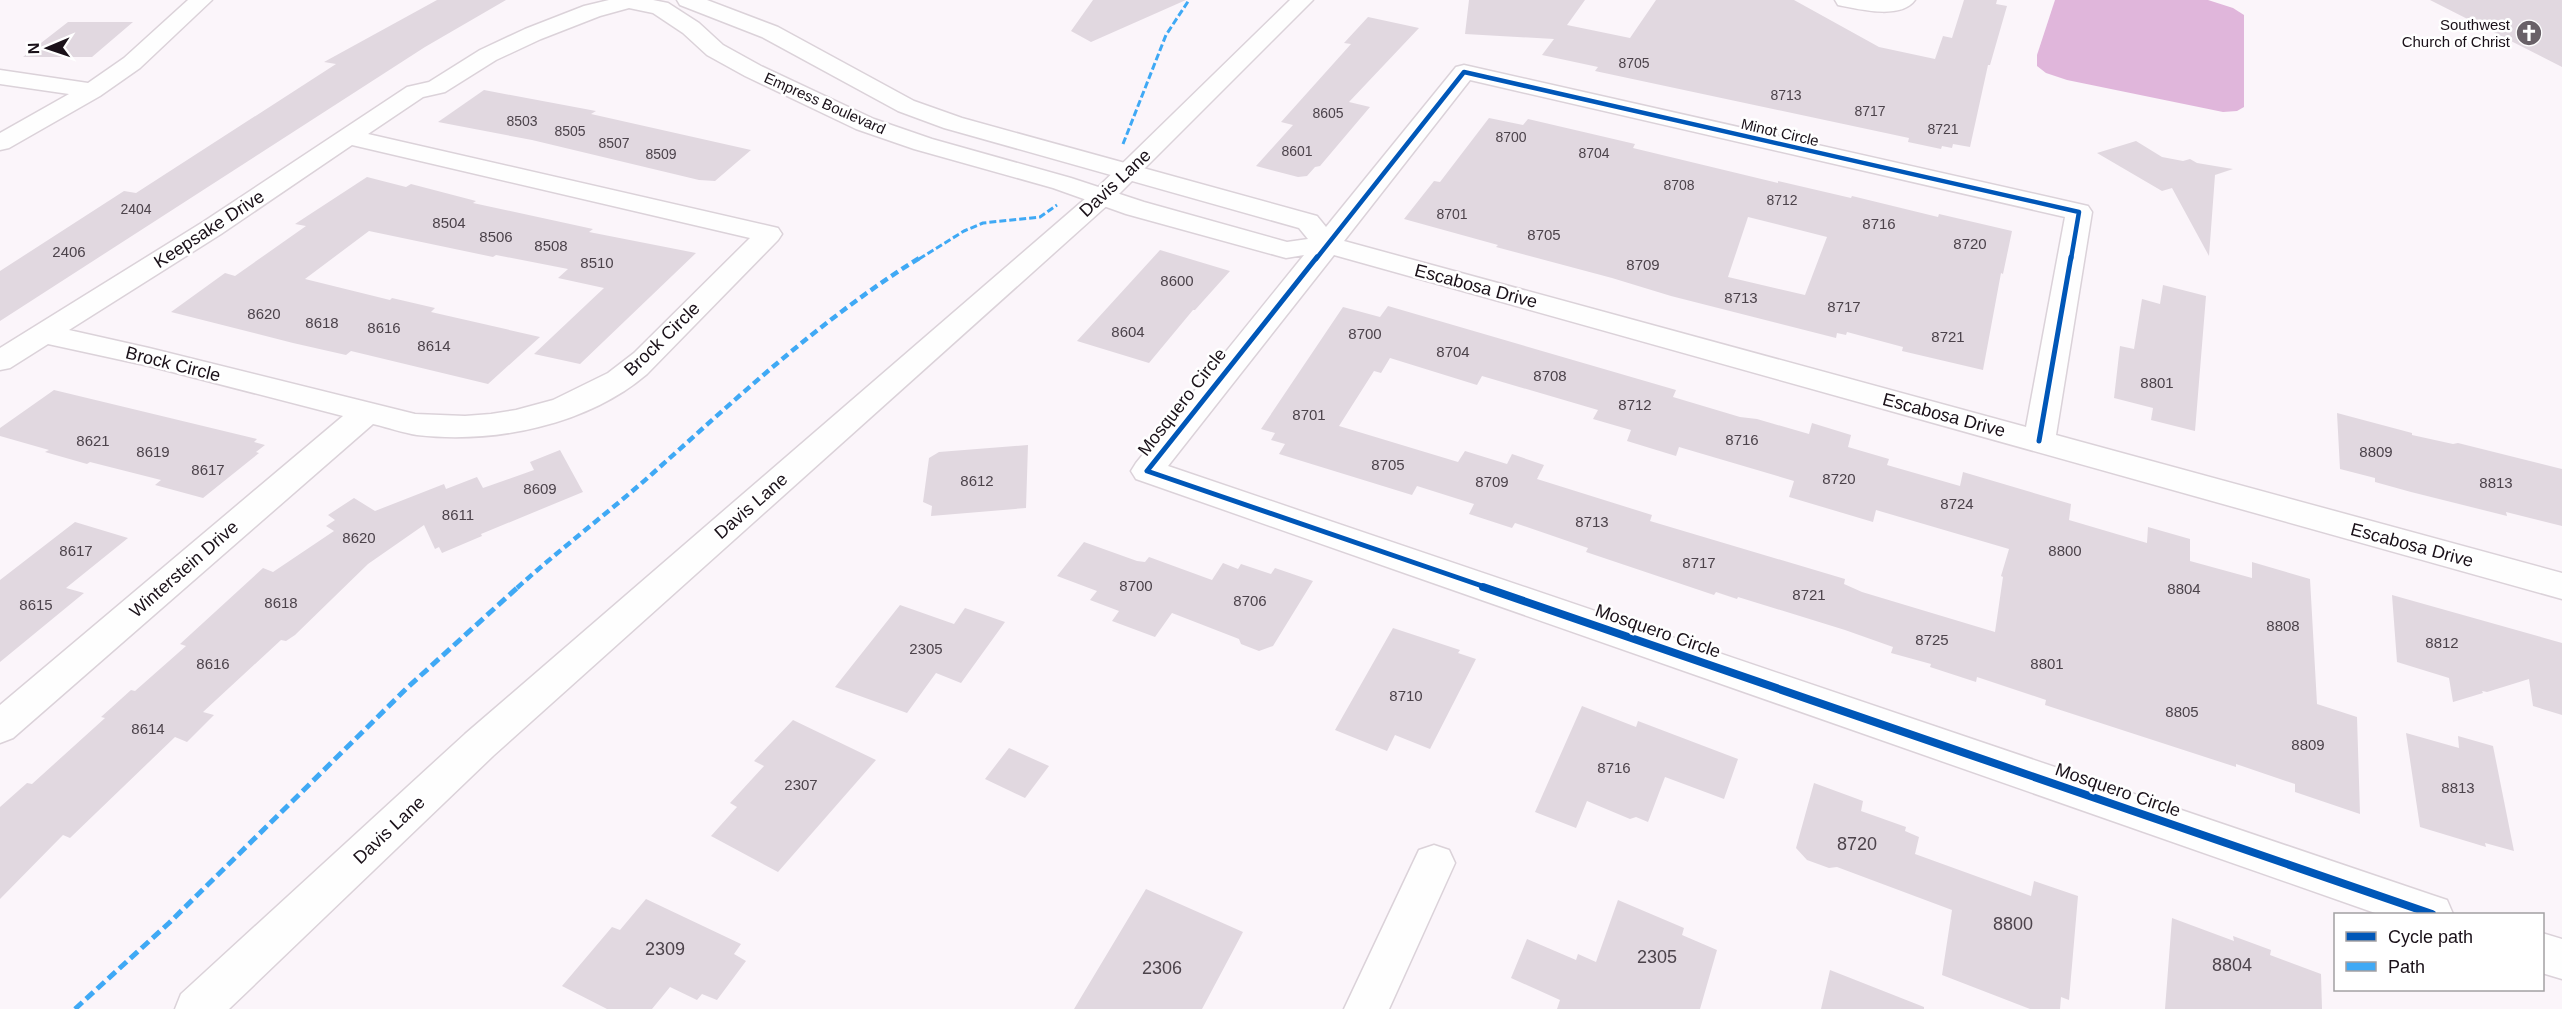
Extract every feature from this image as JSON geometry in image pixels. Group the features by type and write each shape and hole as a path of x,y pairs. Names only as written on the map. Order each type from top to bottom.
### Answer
{"street":[{"path":"0,142 93,91 145,52 201,0"},
{"name":"Keepsake Drive","path":"415,92 420,78 464,50 495,34 576,0"},
{"name":"Empress Boulevard","path":"688,0 770,32 906,106 953,123 1127,173"},
{"name":"Davis Lane","path":"197,1009 488,738 1101,197 1302,0"},
{"path":"1846,0 1872,6 1893,5 1904,0"},
{"name":"Keepsake Drive","path":"0,361 212,228 415,92 437,87 488,55 523,38 592,11 627,1"},
{"name":"Empress Boulevard","path":"627,1 667,13 691,28 715,50 753,71 865,124 923,144 1062,183 1101,197"},
{"name":"Minot Circle","path":"1326,244 1464,72 2079,212 2039,441"},
{"path":"0,77 93,91"},
{"name":"Brock Circle","path":"44,334 149,357 415,424 443,428 475,427 534,417 577,402 612,386 641,362 769,234 348,137"},
{"path":"1127,173 1308,222 1326,244"},
{"name":"Escabosa Drive","path":"1101,197 1286,250 1326,244 2562,586"},
{"name":"Mosquero Circle","path":"1326,244 1147,471 2426,913"},
{"name":"Winterstein Drive","path":"0,727 367,412"},
{"path":"1366,1009 1434,863"},
{"path":"2544,953 2562,959"}],"shaded area":[{"path":"2055,0 2208,0 2233,8 2244,15 2244,107 2237,111 2223,112 2067,80 2046,73 2037,66 2037,55"}],"building":[{"path":"437,0 506,0 425,47 0,321 0,271 124,191 136,193 336,64 324,62"},
{"path":"1093,0 1186,0 1091,42 1071,31"},
{"path":"1469,0 1585,0 1567,25 1630,38 1656,0 1794,0 1879,47 1935,59 1943,36 1952,38 1964,0 1997,0 1996,4 2007,6 1990,65 1988,65 1970,147 1953,144 1952,148 1942,146 1941,149 1908,142 1909,138 1595,71 1598,67 1542,55 1554,39 1465,34"},
{"name":"Southwest Church of Christ","path":"2430,0 2562,0 2562,67"},
{"path":"1368,17 1419,28 1349,102 1370,107 1320,166 1315,167 1307,176 1298,177 1256,166 1293,125 1281,122 1351,44 1344,43"},
{"path":"68,22 133,22 92,57 23,57"},
{"path":"484,90 596,111 591,114 751,150 715,181 699,180 532,140 438,122"},
{"path":"1489,118 1523,125 1528,119 1635,144 1633,148 1778,183 1778,181 1851,198 1852,196 1938,217 1939,214 2012,231 2003,274 2001,273 1983,370 1902,351 1903,347 1847,332 1846,335 1837,333 1836,338 1671,296 1404,219 1434,181 1440,182","holes":["1748,217 1827,237 1805,295 1728,277"]},
{"path":"2136,141 2162,157 2183,161 2190,159 2197,163 2233,169 2215,175 2209,256 2172,188 2162,191 2097,153"},
{"path":"367,177 406,187 411,184 476,201 473,203 593,229 589,232 696,253 580,364 534,354 604,288 558,278 568,269 496,255 493,257 369,231 305,279 390,300 392,298 435,308 431,312 540,337 488,384 351,351 346,355 293,343 171,312 225,273 235,276 306,226 295,224"},
{"path":"1160,250 1230,271 1193,310 1149,363 1077,341"},
{"path":"2163,285 2206,296 2195,431 2151,420 2153,408 2114,398 2120,346 2134,349 2142,299 2160,304"},
{"path":"1388,306 1676,390 1673,397 1740,417 1757,419 1809,434 1812,423 1851,435 1848,447 1889,459 1887,465 1960,486 1963,472 2071,504 2069,520 2147,543 2148,527 2190,539 2190,561 2252,578 2252,562 2310,579 2317,704 2357,717 2360,814 2295,792 2295,784 2045,705 2046,700 1977,677 1976,682 1930,667 1931,664 1891,653 1893,647 1845,630 1738,597 1737,599 1716,592 1714,595 1586,552 1588,548 1515,523 1512,528 1469,514 1474,504 1417,486 1412,495 1279,454 1285,444 1271,440 1275,433 1261,429 1343,307 1380,317","holes":["1390,358 1477,385 1482,376 1598,410 1593,419 1631,430 1627,441 1676,456 1679,447 1794,481 1789,497 1873,522 1876,510 2009,549 2001,576 2003,577 1995,632 1862,592 1844,584 1845,579 1650,521 1652,515 1537,479 1544,465 1512,454 1507,464 1465,451 1458,462 1339,426 1374,371 1381,373"]},
{"path":"54,390 257,439 254,442 265,445 256,452 259,453 203,498 155,485 161,480 90,462 87,464 0,436 0,428"},
{"path":"2337,413 2412,433 2412,435 2453,444 2458,443 2562,469 2562,526 2506,512 2507,516 2411,492 2375,482 2375,478 2340,469"},
{"path":"1028,445 1026,508 931,516 932,506 923,502 929,458 939,452"},
{"path":"560,450 583,492 481,534 482,536 442,553 439,547 435,549 424,525 368,564 295,635 286,641 281,640 203,712 214,715 187,742 175,737 70,838 63,835 0,899 0,807 27,783 32,784 105,718 101,717 131,690 135,691 186,646 180,644 263,568 273,572 334,531 326,526 335,520 328,515 354,498 375,511 444,484 446,489 477,477 483,488 534,470 530,462"},
{"path":"75,522 128,538 66,588 84,593 0,662 0,580"},
{"path":"1084,542 1137,561 1145,562 1149,557 1212,580 1223,563 1238,569 1241,564 1271,574 1275,568 1313,581 1273,646 1259,651 1241,644 1239,639 1172,613 1155,637 1112,621 1119,611 1090,600 1097,591 1057,576"},
{"path":"2392,595 2562,643 2562,715 2533,706 2529,679 2487,692 2482,691 2483,693 2453,702 2449,678 2397,662"},
{"path":"900,605 954,624 965,608 1005,622 961,683 936,673 907,713 835,687"},
{"path":"1393,628 1460,650 1458,653 1476,659 1430,749 1395,735 1387,751 1335,730"},
{"path":"1582,706 1636,727 1638,721 1738,759 1724,799 1665,777 1648,822 1636,817 1630,819 1587,801 1576,828 1535,812"},
{"path":"793,720 876,760 778,872 711,836 737,807 730,803 764,766 754,761"},
{"path":"2406,733 2459,748 2458,736 2493,746 2514,851 2485,843 2486,847 2420,827"},
{"path":"1009,748 1049,766 1025,798 985,779"},
{"path":"1814,783 1863,801 1861,811 1906,827 1905,831 1919,837 1915,854 2031,896 2034,881 2078,896 2069,1000 2061,997 2060,1009 2030,1009 1942,975 1952,910 1837,867 1829,868 1807,860 1796,848"},
{"path":"1146,889 1243,932 1202,1009 1074,1009"},
{"path":"646,899 741,944 734,954 746,961 717,1000 702,994 697,1000 670,987 652,1009 607,1009 562,986 612,927 620,930"},
{"path":"1618,900 1684,928 1682,935 1717,950 1700,1009 1557,1009 1560,1000 1511,978 1527,939 1576,960 1578,954 1596,962"},
{"path":"2172,918 2234,941 2233,936 2271,950 2270,955 2321,974 2322,1009 2165,1009"},
{"path":"1830,970 1924,1007 1924,1009 1821,1009"}],"marked path":[{"path":"1123,144 1166,35 1189,0"},
{"path":"75,1009 169,923 408,687 550,558 651,475 720,411 832,318 905,267 964,231 983,223 1040,217 1057,205"}],"cycle path":[{"path":"2039,441 2079,212 1464,72 1147,471 2429,913"}],"place":[{"name":"Southwest Church of Christ","path":"2529,33"}]}
